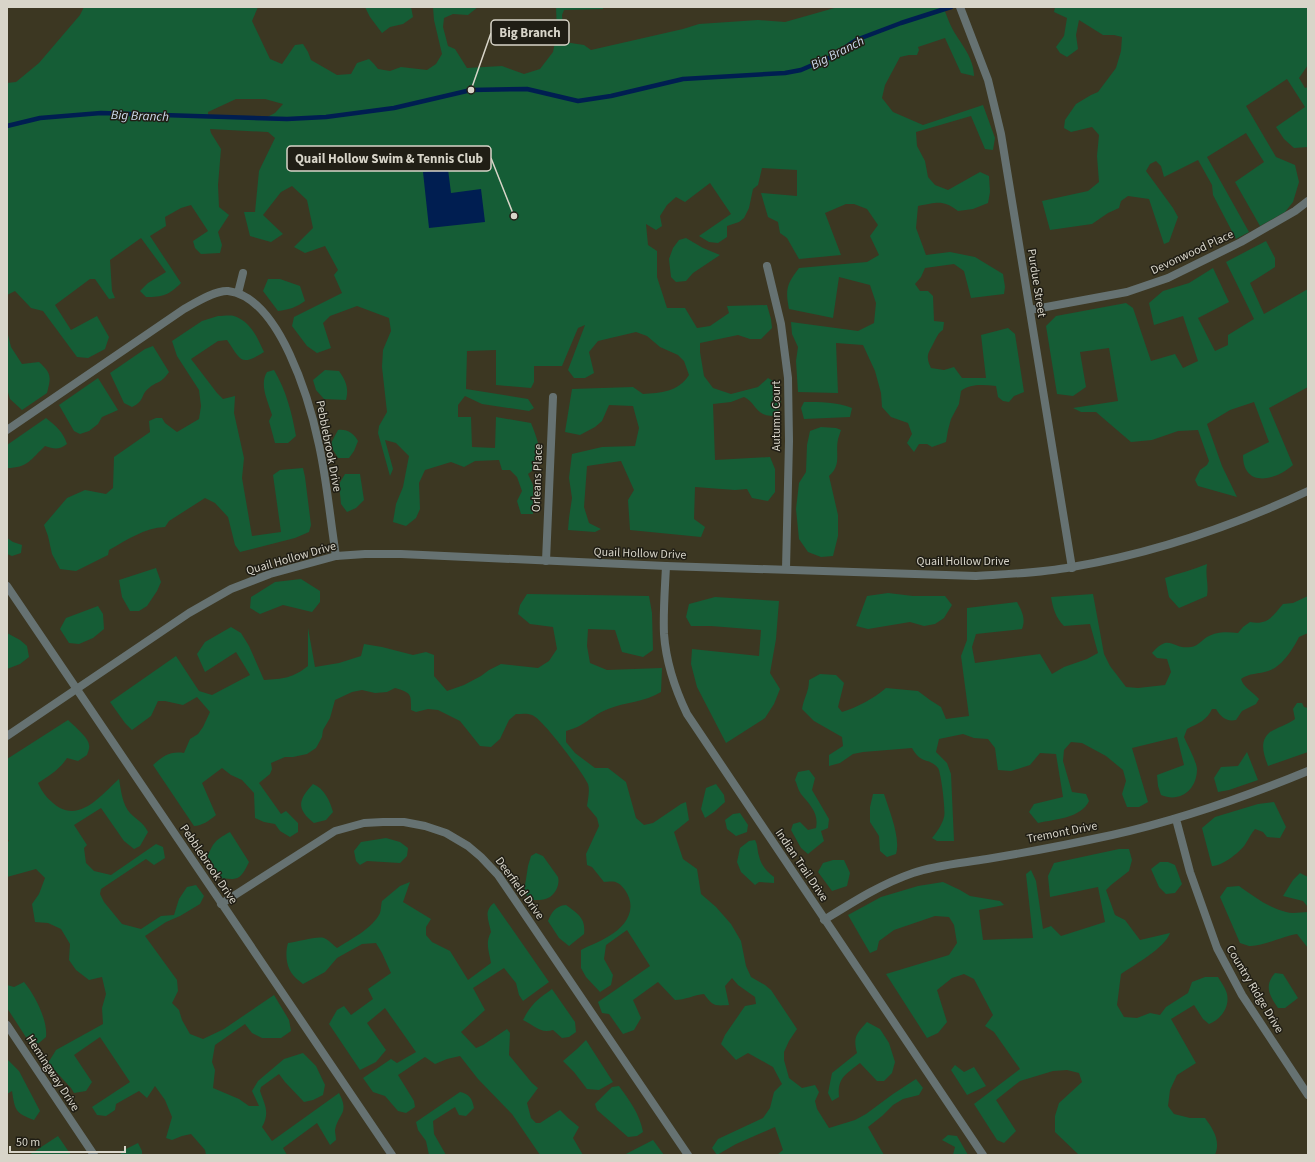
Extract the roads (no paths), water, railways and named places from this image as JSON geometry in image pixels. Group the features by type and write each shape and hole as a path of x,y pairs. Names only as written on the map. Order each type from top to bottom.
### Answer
{"street":[{"name":"Purdue Street","path":"960,7 988,80 996,107 1072,568"},
{"name":"Devonwood Place","path":"1030,310 1127,292 1168,278 1241,242 1295,212 1308,201"},
{"name":"Autumn Court","path":"767,266 781,324 788,378 789,441 786,569"},
{"path":"238,294 243,273"},
{"name":"Pebblebrook Drive","path":"7,430 184,309 211,296 226,291 238,294 250,299 260,307 275,327 286,346 307,397 320,446 336,556"},
{"name":"Orleans Place","path":"546,561 553,396"},
{"name":"Quail Hollow Drive","path":"7,736 188,613 231,589 270,574 336,556 401,554 666,566 976,576 1072,568 1116,559 1191,538 1250,516 1308,491"},
{"name":"Indian Trail Drive","path":"666,566 664,633 667,656 678,696 687,714 983,1155"},
{"name":"Pebblebrook Drive","path":"7,586 392,1155"},
{"name":"Tremont Drive","path":"824,920 861,896 914,872 1037,850 1176,819 1280,783 1308,771"},
{"name":"Country Ridge Drive","path":"1176,819 1190,872 1217,948 1242,995 1308,1095"},
{"name":"Deerfield Drive","path":"221,904 335,830 364,823 404,822 425,826 446,833 477,853 498,875 688,1155"},
{"name":"Hemingway Drive","path":"7,1025 94,1155"}],"water":[{"path":"448,169 451,193 481,189 485,222 429,228 423,172"}],"waterway":[{"name":"Big Branch","path":"7,126 40,118 101,113 287,119 326,117 394,108 471,90 527,89 578,101 611,96 683,79 785,73 801,70 831,57 856,40 901,23 951,7"}],"place":[{"name":"Big Branch","path":"471,90"},
{"name":"Quail Hollow Swim & Tennis Club","path":"514,216"}]}
